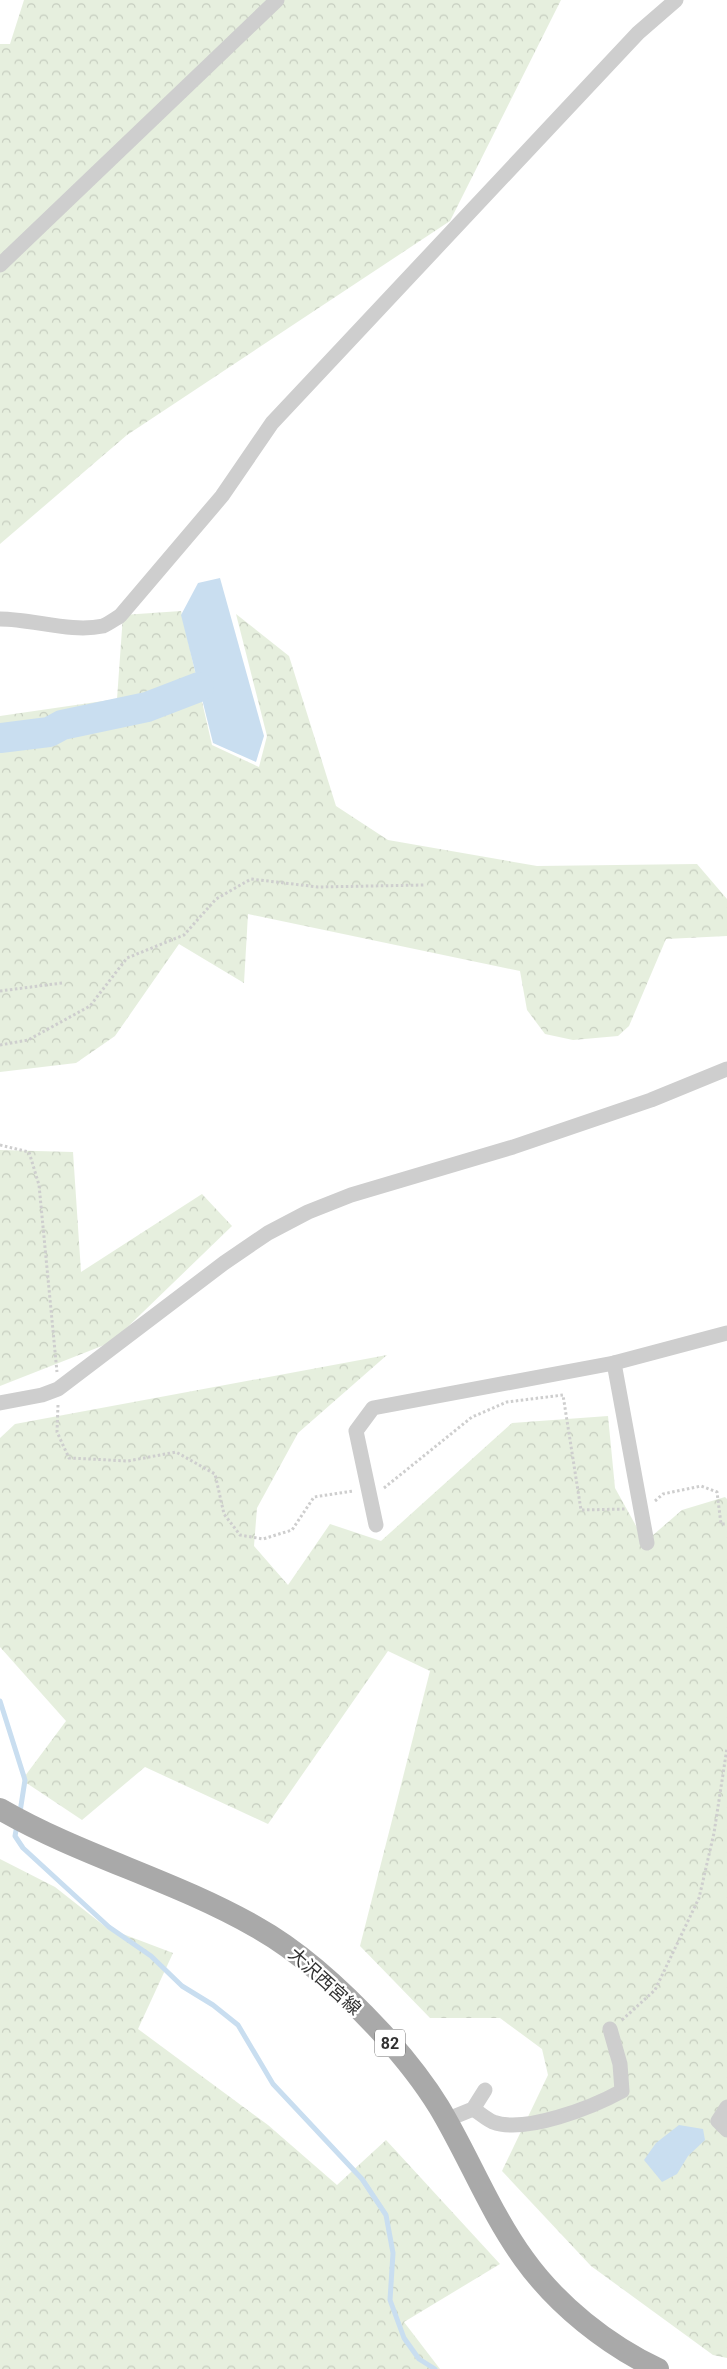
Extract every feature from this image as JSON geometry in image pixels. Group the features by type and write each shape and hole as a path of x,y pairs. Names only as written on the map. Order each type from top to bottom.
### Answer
{"main road":[{"name":"大沢西宮線","path":"3,1810 27,1823 234,1915 282,1943 308,1963 381,2032 414,2071 446,2120 481,2186 530,2266 563,2302 584,2321 645,2363 658,2369"}],"street":[{"path":"0,265 277,0"},
{"path":"0,619 25,619 75,627 104,626 120,616 222,496 272,423 638,33 676,0"},
{"path":"0,1403 42,1395 58,1389 224,1263 268,1233 308,1212 351,1195 523,1144 651,1100 727,1069"},
{"path":"376,1525 356,1431 373,1408 614,1363 727,1333"},
{"path":"614,1363 647,1543"},
{"path":"473,2109 494,2122 530,2125 597,2105 622,2091 620,2064 610,2029"},
{"path":"446,2120 473,2109 484,2090"},
{"path":"727,2106 718,2121 727,2130"}],"path":[{"path":"0,1045 28,1040 90,1006 127,958 184,935 216,899 251,879 318,887 424,885"},
{"path":"0,991 62,983"},
{"path":"0,1145 29,1152 39,1185 58,1389 57,1432 69,1458 128,1461 176,1452 215,1474 224,1514 240,1535 263,1539 292,1530 314,1497 351,1490 360,1494"},
{"path":"383,1489 472,1417 507,1402 563,1395 581,1510 635,1509"},
{"path":"650,1504 663,1494 701,1486 717,1492 721,1524 727,1524"},
{"path":"610,2029 655,1990 699,1898 714,1833 727,1748"}],"green space":[{"path":"24,0 561,0 450,221 127,435 0,544 0,44 10,44"},
{"path":"181,611 212,745 259,767 267,736 236,614 289,656 336,806 388,840 537,866 697,864 727,899 727,936 666,939 629,1026 618,1036 573,1040 545,1034 527,1010 520,971 248,914 244,983 179,944 115,1036 76,1063 0,1072 0,716 117,699 123,615"},
{"path":"0,1150 73,1152 81,1272 202,1194 232,1226 112,1342 0,1386"},
{"path":"387,1355 298,1433 257,1508 254,1546 288,1585 330,1524 381,1541 512,1423 608,1416 615,1488 645,1542 682,1510 725,1497 727,1499 727,2358 713,2355 591,2266 502,2171 548,2075 542,2049 500,2018 430,2018 360,1946 430,1671 388,1651 268,1824 145,1767 82,1820 22,1780 66,1721 0,1647 0,1438 15,1424"},
{"path":"0,1859 55,1887 107,1928 173,1953 138,2029 268,2125 337,2185 386,2140 500,2264 404,2322 440,2369 0,2369"}],"water":[{"path":"220,578 264,736 256,762 213,743 181,615 198,583"},
{"path":"679,2125 703,2129 705,2140 688,2156 677,2174 662,2182 644,2160 656,2143"}],"waterway":[{"path":"0,738 49,732 62,725 147,707 199,687"},
{"path":"0,1701 25,1780 20,1812"},
{"path":"17,1825 15,1836 23,1848 109,1927 151,1956 182,1986 213,2005 238,2025 273,2084 362,2179 386,2215 393,2253 390,2300 404,2338 419,2359 435,2369"}]}
